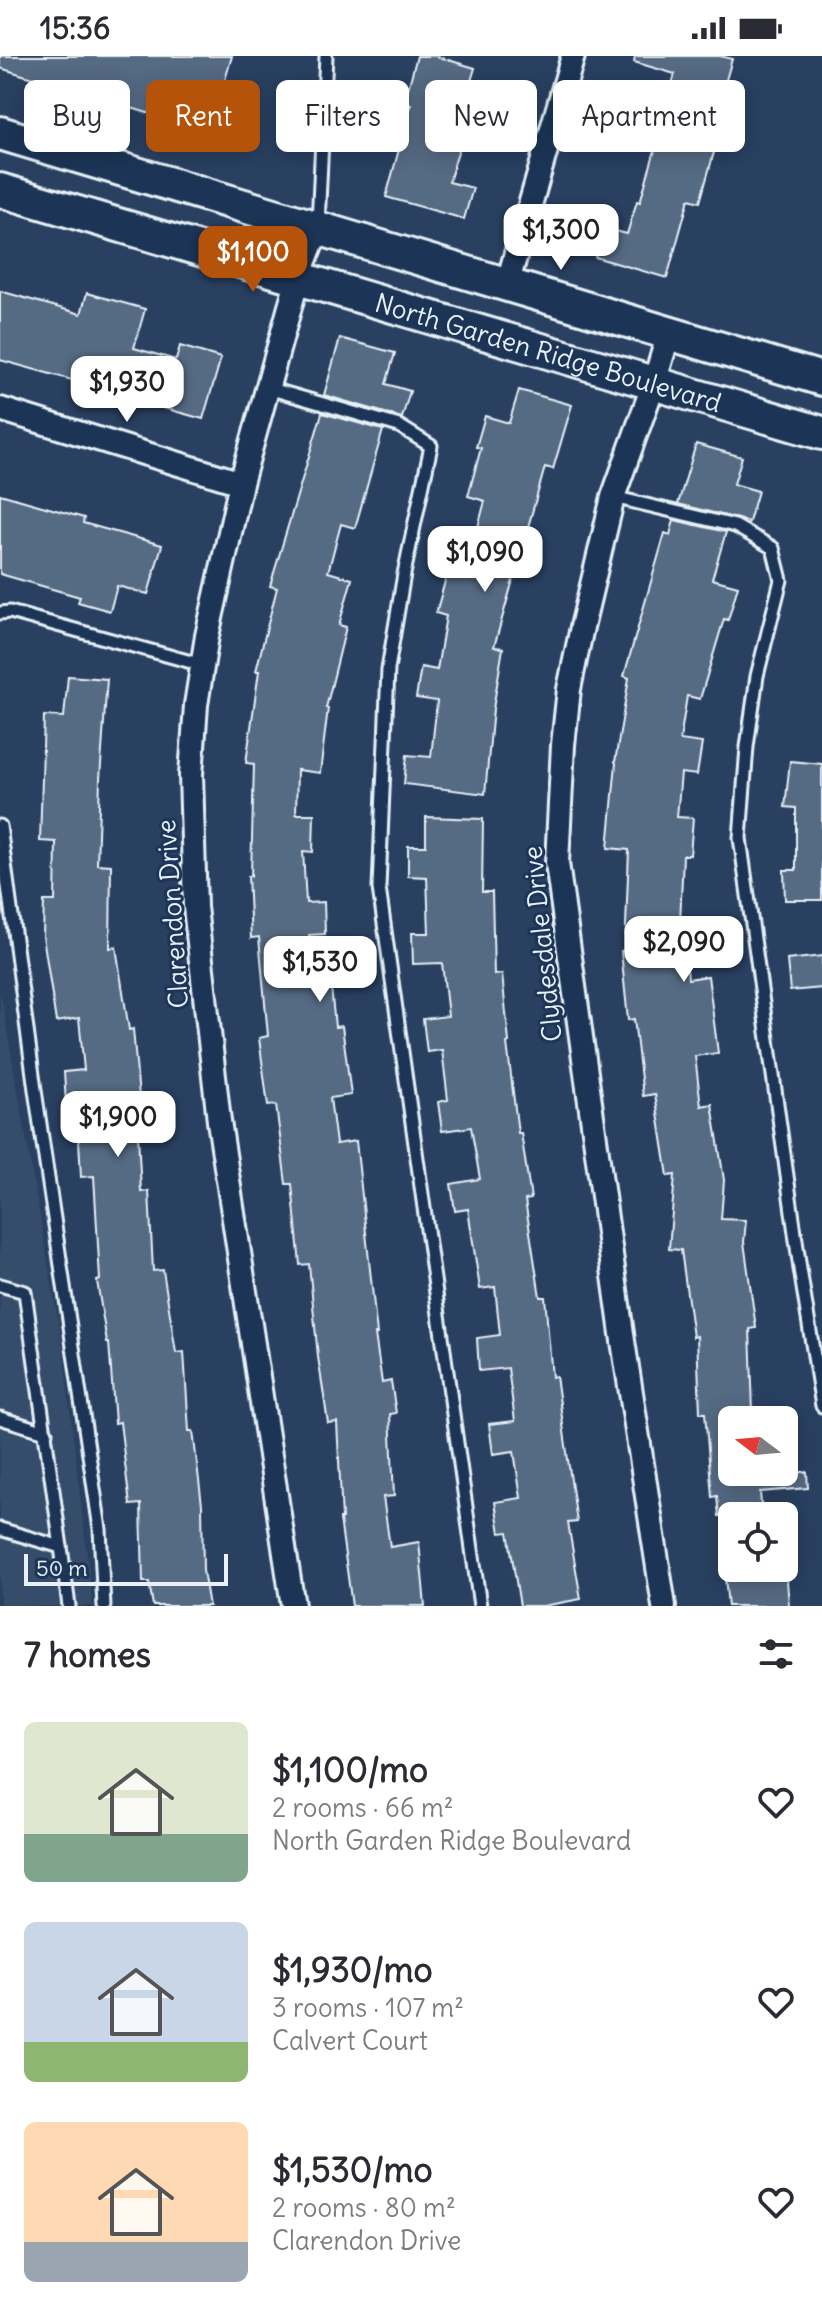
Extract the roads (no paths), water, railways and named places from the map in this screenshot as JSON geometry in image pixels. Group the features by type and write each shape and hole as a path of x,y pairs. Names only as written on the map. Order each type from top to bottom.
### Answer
{"main road":[{"path":"0,133 822,379"},
{"name":"North Garden Ridge Boulevard","path":"0,190 822,433"}],"street":[{"path":"507,285 573,56"},
{"name":"Clarendon Drive","path":"293,1606 219,1121 195,907 191,775 202,665 241,483 298,278 318,228"},
{"name":"Clydesdale Drive","path":"664,1606 623,1341 557,863 561,761 569,689 613,497 669,333"},
{"path":"0,409 241,483"}],"lane":[{"path":"318,228 324,56"},
{"path":"268,388 399,426 431,446 388,669 379,888 480,1606"},
{"path":"613,497 735,526 773,548 781,580 757,676 747,747 740,838 822,1406"},
{"path":"0,613 10,612 202,665"},
{"path":"0,826 100,1529 104,1606"},
{"path":"0,1285 25,1292 69,1606"},
{"path":"0,1418 46,1432"},
{"path":"0,1529 61,1547"}]}
